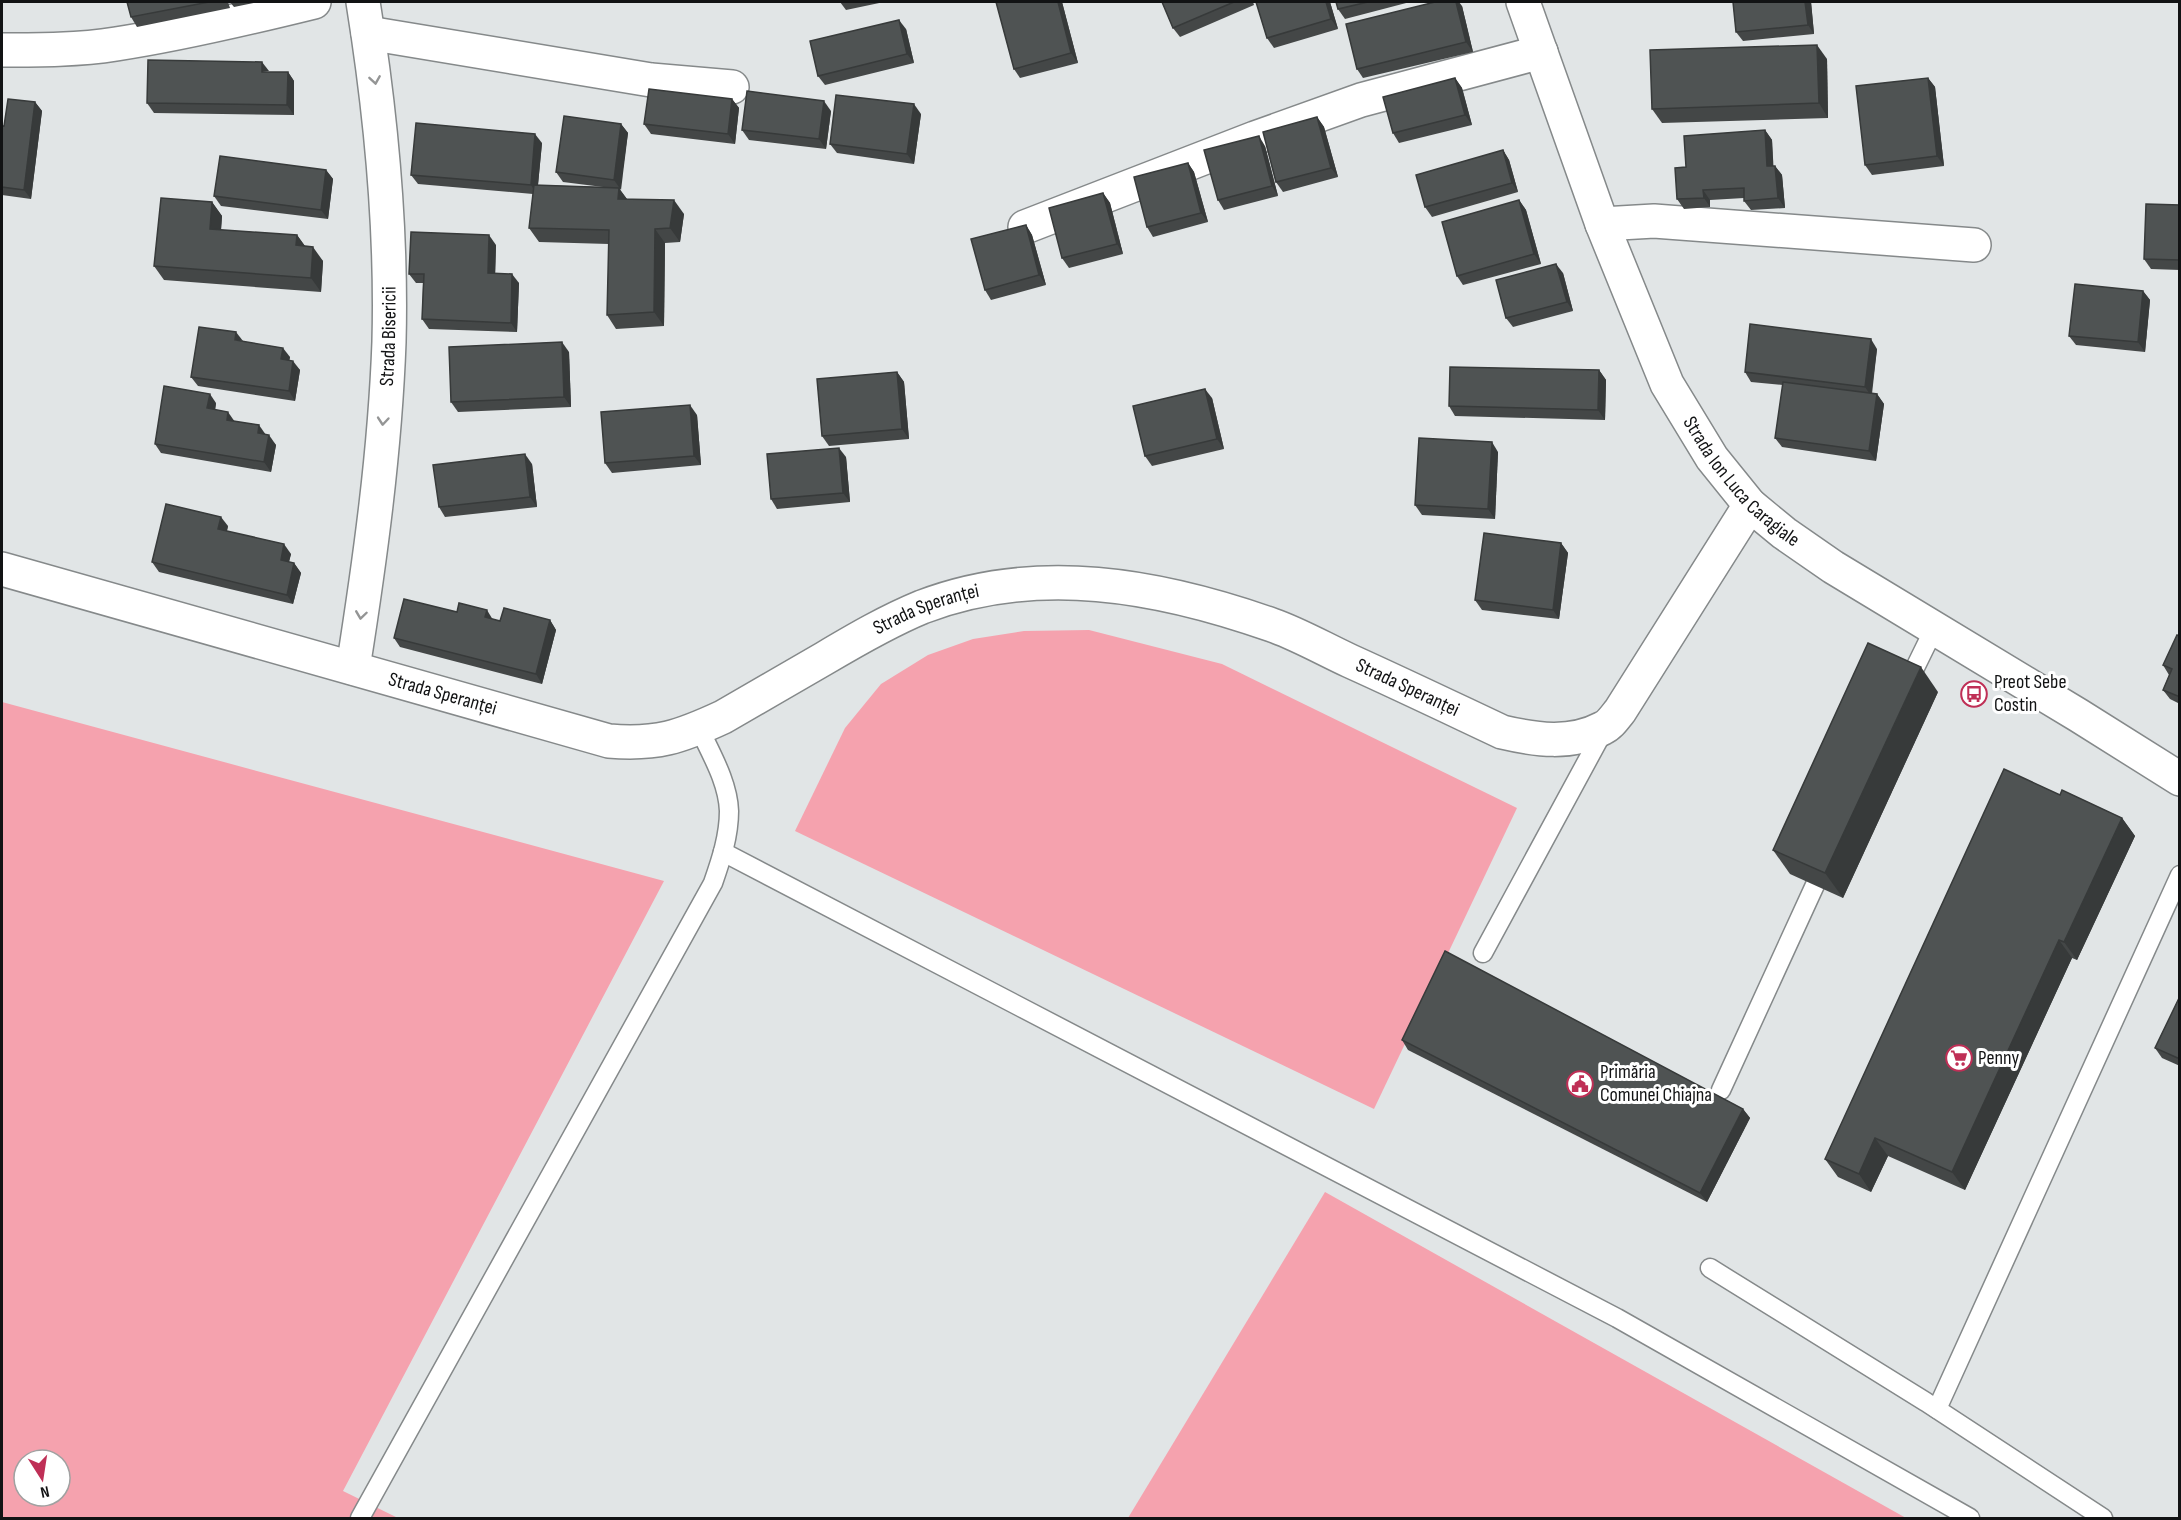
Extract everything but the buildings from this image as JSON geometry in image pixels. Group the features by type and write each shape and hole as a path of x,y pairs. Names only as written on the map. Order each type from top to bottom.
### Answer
{"street":[{"path":"2,50 52,50 115,45 314,2"},
{"name":"Strada Ion Luca Caragiale","path":"1523,2 1602,224 1637,315 1667,384 1712,458 1750,506 1833,567 2180,779"},
{"path":"366,17 651,80 732,87"},
{"name":"Strada Bisericii","path":"353,668 372,542 389,342 386,192 378,98 366,17"},
{"path":"1025,227 1255,138 1361,100 1541,52"},
{"path":"1602,224 1654,221 1974,245"},
{"path":"1605,728 1620,711 1750,506"},
{"name":"Strada Speranței","path":"2,569 609,741 636,744 658,741 699,728 723,717 875,628 922,607 971,592 1005,585 1049,582 1103,584 1158,592 1274,625 1502,732 1535,740 1574,738 1605,728"}],"lane":[{"path":"1910,678 1934,629"},
{"path":"360,1518 713,883 723,852 729,809 723,782 699,728"},
{"path":"1483,954 1605,728"},
{"path":"723,852 1617,1318 1971,1518"},
{"path":"1937,1409 2180,875"},
{"path":"1721,1090 1815,885"},
{"path":"1710,1268 1937,1409 2103,1518"}],"shaded area":[{"path":"1089,630 1222,664 1517,808 1374,1109 795,831 845,728 881,684 928,655 973,639 1024,631"},
{"path":"2,702 664,881 343,1491 398,1518 2,1518"},
{"path":"1325,1192 1906,1518 1128,1518"}],"place":[{"name":"Preot Sebe Costin","path":"1974,694"},
{"name":"Penny","path":"1959,1058"},
{"name":"Primăria Comunei Chiajna","path":"1580,1084"}]}
